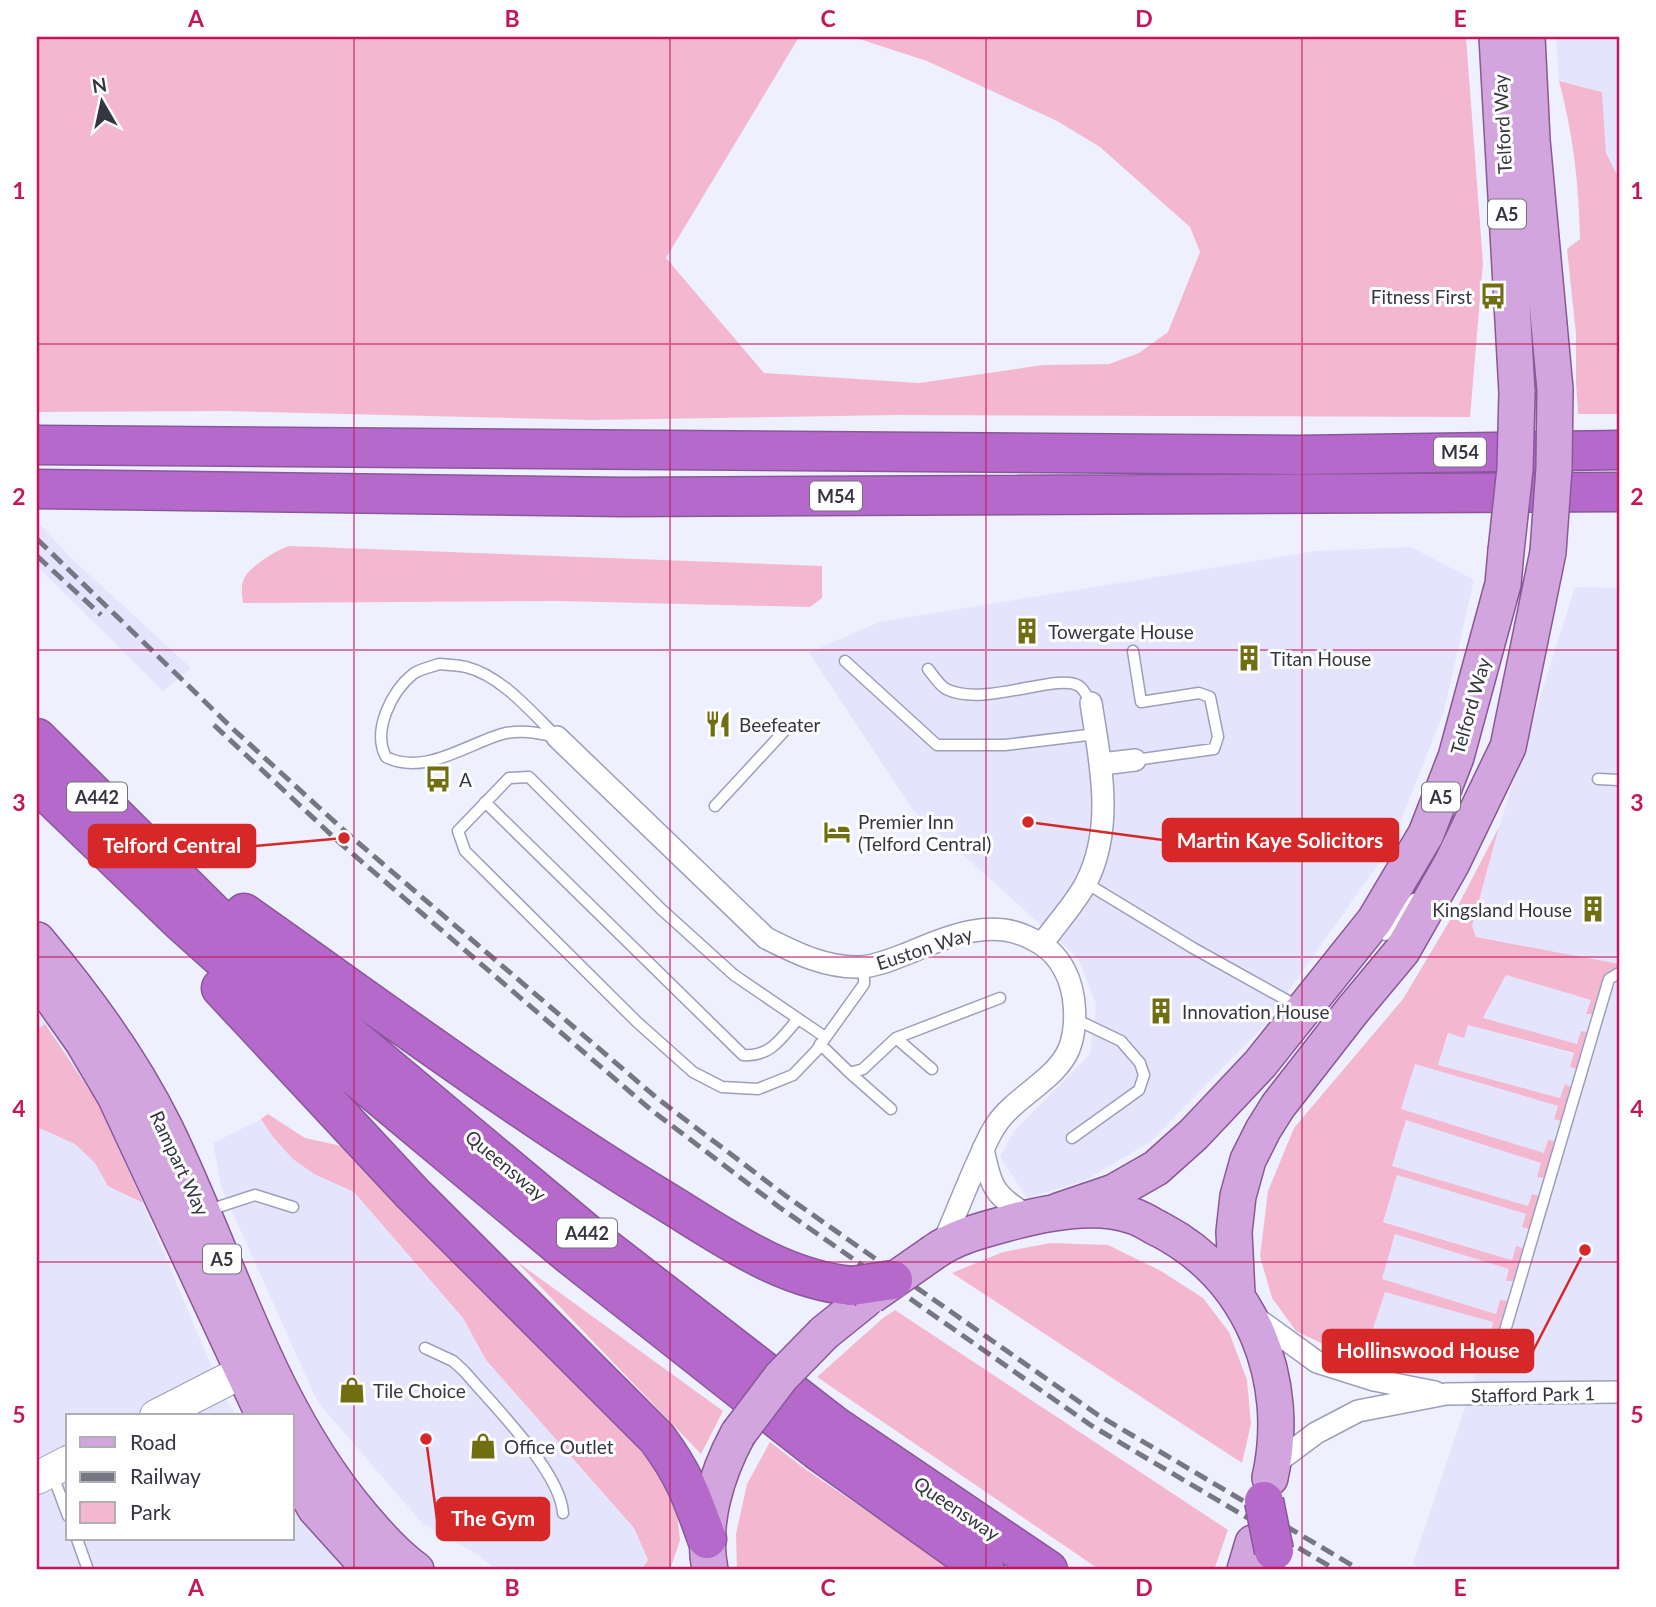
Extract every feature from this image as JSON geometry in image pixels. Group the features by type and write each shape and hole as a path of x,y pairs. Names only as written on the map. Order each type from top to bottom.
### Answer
{"highway":[{"name":"M54","path":"37,445 1300,455 1619,450"},
{"name":"M54","path":"45,489 622,497 1619,492"},
{"name":"Queensway","path":"37,738 222,922 352,1037 596,1241 835,1426 1048,1570"},
{"name":"Queensway","path":"37,783 180,921 325,1051 570,1256 817,1450 985,1570"},
{"name":"A442","path":"157,856 190,875 592,1157 745,1250 785,1270 826,1283 870,1289"},
{"name":"A442","path":"180,921 204,970 413,1194 657,1438 677,1465 690,1490 706,1560"},
{"path":"1264,1559 1269,1481"}],"main road":[{"name":"Telford Way","path":"1044,1214 1114,1192 1156,1168 1194,1135 1308,1012 1375,920 1426,834 1456,757 1503,584 1515,469 1517,392 1497,37"},
{"name":"Telford Way","path":"1242,1303 1234,1231 1238,1196 1248,1160 1278,1105 1402,951 1452,863 1508,747 1548,552 1554,468 1555,389 1532,140 1527,37"},
{"name":"Rampart Way","path":"37,940 108,1030 135,1070 164,1126 265,1360 293,1414"},
{"name":"Rampart Way","path":"37,977 83,1042 116,1096 263,1414"},
{"path":"706,1560 713,1495 726,1457 738,1434 782,1377 824,1333 870,1289 938,1249 988,1228 1044,1214 1094,1210 1133,1216 1180,1240 1195,1251 1242,1303 1265,1357 1275,1395 1277,1432 1269,1481"},
{"name":"Rampart Way","path":"294,1416 338,1488 393,1553 415,1570"},
{"path":"294,1471 315,1508 371,1570"}],"street":[{"path":"1042,944 1086,883 1097,853 1104,794 1102,764 1091,703"},
{"name":"Euston Way","path":"556,737 766,938 802,956 838,967 864,967 889,961 931,943 986,928 1016,930 1042,944 1059,959 1072,983 1075,1019 1069,1049 1051,1073 996,1124 938,1249"},
{"path":"1102,764 1135,760"},
{"path":"983,1149 990,1178 1005,1202 1044,1214"},
{"path":"1242,1303 1317,1362 1374,1380 1447,1394"},
{"path":"160,1414 242,1372"},
{"name":"Stafford Park 1","path":"1447,1394 1619,1392"},
{"path":"1269,1481 1316,1433 1358,1411 1447,1394"}],"lane":[{"path":"1133,651 1141,702 1199,693 1210,697 1218,737 1214,749 1135,760"},
{"path":"845,661 937,745 1005,745 1096,734"},
{"path":"439,664 467,667 490,679 511,694 556,737 527,731 504,734 425,763 396,762 386,757 380,747 383,722 396,692 415,673 439,664"},
{"path":"928,669 944,688 962,694 1025,690 1065,680 1080,687 1091,703"},
{"path":"715,807 787,727"},
{"path":"864,967 864,984 822,1040 793,1075 758,1088 722,1087 693,1072 637,1022 466,851 458,831 509,778 529,777 661,909 734,975 822,1040 850,1073 891,1109"},
{"path":"1598,779 1619,780"},
{"path":"485,802 744,1055 757,1056 772,1049 797,1020"},
{"path":"1379,942 1413,900 1452,863"},
{"path":"1086,883 1193,948 1308,1012"},
{"path":"1504,1334 1609,979 1619,973"},
{"path":"850,1073 863,1069 896,1038 1000,998"},
{"path":"1072,1138 1139,1090 1143,1075 1140,1063 1121,1041 1075,1019"},
{"path":"896,1038 932,1069"},
{"path":"203,1213 255,1195 293,1207"},
{"path":"425,1348 453,1361 464,1371 544,1465 562,1500 563,1513"},
{"path":"52,1470 66,1510"},
{"path":"77,1540 89,1570"}],"shaded area":[{"path":"1556,37 1619,37 1619,179 1606,153 1602,92 1559,81"},
{"path":"37,521 71,558 191,668 163,691 37,566"},
{"path":"1411,547 1474,580 1444,711 1391,846 1263,1027 1150,1142 1084,1181 1027,1198 1000,1157 1014,1131 1090,1054 1096,1004 1078,958 913,810 809,653 879,622 1316,551"},
{"path":"1575,587 1619,588 1619,964 1476,937 1472,926 1499,827"},
{"path":"1506,975 1591,1000 1587,1014 1592,1014 1604,989 1619,977 1619,1570 1424,1570 1413,1564 1478,1369 1371,1335 1385,1291 1494,1322 1496,1336 1507,1301 1496,1314 1381,1279 1395,1234 1510,1269 1506,1281 1523,1249 1516,1246 1512,1260 1382,1221 1397,1175 1526,1214 1523,1228 1528,1228 1538,1196 1528,1207 1392,1166 1406,1119 1542,1163 1544,1154 1400,1109 1415,1064 1559,1106 1561,1121 1561,1098 1438,1065 1449,1033 1468,1025 1574,1054 1570,1067 1576,1069 1587,1033 1577,1044 1483,1019"},
{"path":"37,1012 101,1103 225,1399 236,1414 66,1414 66,1540 294,1540 294,1500 350,1570 37,1570"},
{"path":"261,1119 273,1137 314,1174 354,1192 463,1318 486,1360 634,1528 648,1560 641,1570 495,1569 480,1556 422,1523 317,1401 222,1189 213,1143"}],"green space":[{"path":"37,37 799,37 666,258 764,373 919,383 1043,365 1109,364 1139,353 1168,332 1200,252 1190,227 1100,147 1057,121 927,61 853,37 1466,37 1483,263 1470,417 898,415 591,420 226,411 37,412"},
{"path":"1559,81 1602,92 1606,153 1619,179 1619,414 1578,414 1576,334 1567,249 1580,239 1578,199 1572,140"},
{"path":"289,546 822,566 822,598 810,607 559,601 243,603 242,585 246,575 266,558"},
{"path":"1499,827 1472,926 1476,937 1619,964 1619,977 1604,989 1593,1014 1586,1014 1591,1000 1506,975 1483,1018 1577,1044 1581,1031 1587,1032 1576,1069 1570,1067 1574,1053 1468,1025 1464,1038 1448,1033 1438,1065 1560,1098 1565,1084 1571,1087 1561,1121 1554,1119 1558,1106 1415,1064 1401,1109 1544,1153 1548,1140 1555,1141 1544,1178 1537,1177 1541,1163 1406,1120 1392,1166 1528,1206 1532,1194 1539,1196 1529,1229 1522,1227 1526,1214 1397,1175 1383,1222 1512,1260 1516,1246 1523,1248 1513,1281 1506,1281 1509,1269 1395,1234 1382,1279 1496,1314 1500,1300 1507,1301 1497,1336 1490,1336 1493,1322 1385,1292 1371,1335 1478,1368 1416,1372 1375,1369 1296,1331 1272,1298 1260,1256 1268,1191 1294,1128 1403,999 1453,915"},
{"path":"45,1024 98,1103 143,1203 108,1186 95,1163 75,1144 37,1127 37,1030"},
{"path":"268,1114 305,1138 346,1147 673,1477 680,1540 670,1570 641,1570 648,1560 634,1528 486,1360 463,1318 354,1192 314,1174 293,1159 261,1119"},
{"path":"1051,1243 1108,1245 1161,1271 1203,1298 1229,1332 1247,1380 1251,1424 1242,1463 952,1273 1003,1252"},
{"path":"516,1261 723,1411 701,1454"},
{"path":"895,1310 1228,1530 1214,1570 1100,1570 817,1377"},
{"path":"770,1442 805,1469 954,1570 737,1570 736,1534 747,1484"}],"railway":[{"path":"37,539 233,729 348,834 658,1099 786,1196 1098,1415 1360,1570"},
{"path":"37,556 101,615"},
{"path":"214,725 340,843 650,1109 779,1207 1092,1426 1336,1570"}],"place":[{"name":"Fitness First","path":"1493,296"},
{"name":"Towergate House","path":"1027,631"},
{"name":"Titan House","path":"1249,658"},
{"name":"Beefeater","path":"718,724"},
{"name":"A","path":"438,779"},
{"name":"Martin Kaye Solicitors","path":"1028,822"},
{"name":"Premier Inn (Telford Central)","path":"837,832"},
{"name":"Telford Central","path":"344,838"},
{"name":"Kingsland House","path":"1593,909"},
{"name":"Innovation House","path":"1161,1011"},
{"name":"Hollinswood House","path":"1585,1250"},
{"name":"Tile Choice","path":"352,1390"},
{"name":"The Gym","path":"426,1439"},
{"name":"Office Outlet","path":"483,1446"}]}
